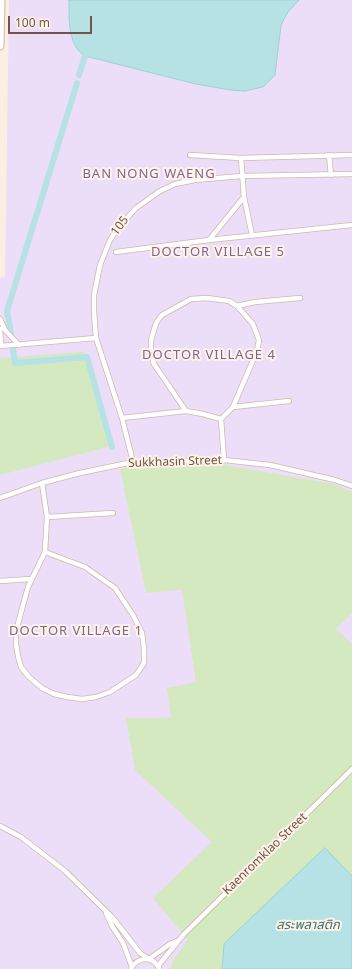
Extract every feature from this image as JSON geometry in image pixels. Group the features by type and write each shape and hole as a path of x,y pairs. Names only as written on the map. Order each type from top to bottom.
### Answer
{"main road":[{"path":"0,46 1,0"}],"street":[{"path":"190,155 241,158 352,154"},
{"path":"329,155 331,174"},
{"path":"241,158 244,197 252,235"},
{"name":"105","path":"133,462 122,418 96,338 94,295 100,265 110,240 126,218 160,191 176,184 195,180 242,176 352,174"},
{"path":"209,240 244,197"},
{"path":"116,252 252,235 352,226"},
{"path":"186,411 154,364 151,354 151,340 156,323 162,315 191,299 207,298 229,301 237,306 253,324 259,340 257,351 233,407 221,419 224,460"},
{"path":"237,306 255,302 300,298"},
{"path":"0,319 5,330 19,345"},
{"path":"0,329 0,346 96,338"},
{"path":"233,407 290,402"},
{"path":"122,418 186,411 221,419"},
{"name":"Sukkhasin Street","path":"0,498 42,483 133,462 224,460 270,465 335,480 352,486"},
{"path":"42,483 47,517 45,552 28,587 16,631 16,644 21,667 29,677 42,688 54,694 82,699 110,692 136,675 144,663 142,633 133,615 115,588 85,567 45,552"},
{"path":"47,517 113,513"},
{"path":"0,581 31,579"},
{"name":"Kaenromklao Street","path":"159,968 184,934 352,769"},
{"path":"0,826 21,837 65,872 112,918 140,953 153,961 159,968"},
{"path":"105,912 123,943 131,968"},
{"path":"131,968 141,959 149,959 170,944 179,940"}],"shaded area":[{"path":"9,0 352,0 352,969 0,969 0,278 5,277"}],"green space":[{"path":"83,352 115,445 0,475 0,358"},
{"path":"181,464 225,465 334,484 352,492 352,613 336,629 352,644 352,969 170,969 174,959 188,940 153,898 212,842 135,770 126,718 171,718 167,688 196,682 182,590 146,593 120,469 135,466"}],"water":[{"path":"69,0 299,0 288,12 281,25 275,75 263,87 245,91 196,84 85,56 73,42 70,24"},
{"name":"สระพลาสติก","path":"325,848 352,876 352,969 222,969 224,944"}],"waterway":[{"path":"79,75 85,56"},
{"path":"11,333 7,311 77,83"},
{"path":"13,350 15,363 87,357 112,447"}],"district":[{"name":"BAN NONG WAENG","path":"149,174"},
{"name":"DOCTOR VILLAGE 5","path":"218,252"},
{"name":"DOCTOR VILLAGE 4","path":"209,355"},
{"name":"DOCTOR VILLAGE 1","path":"76,631"}]}
